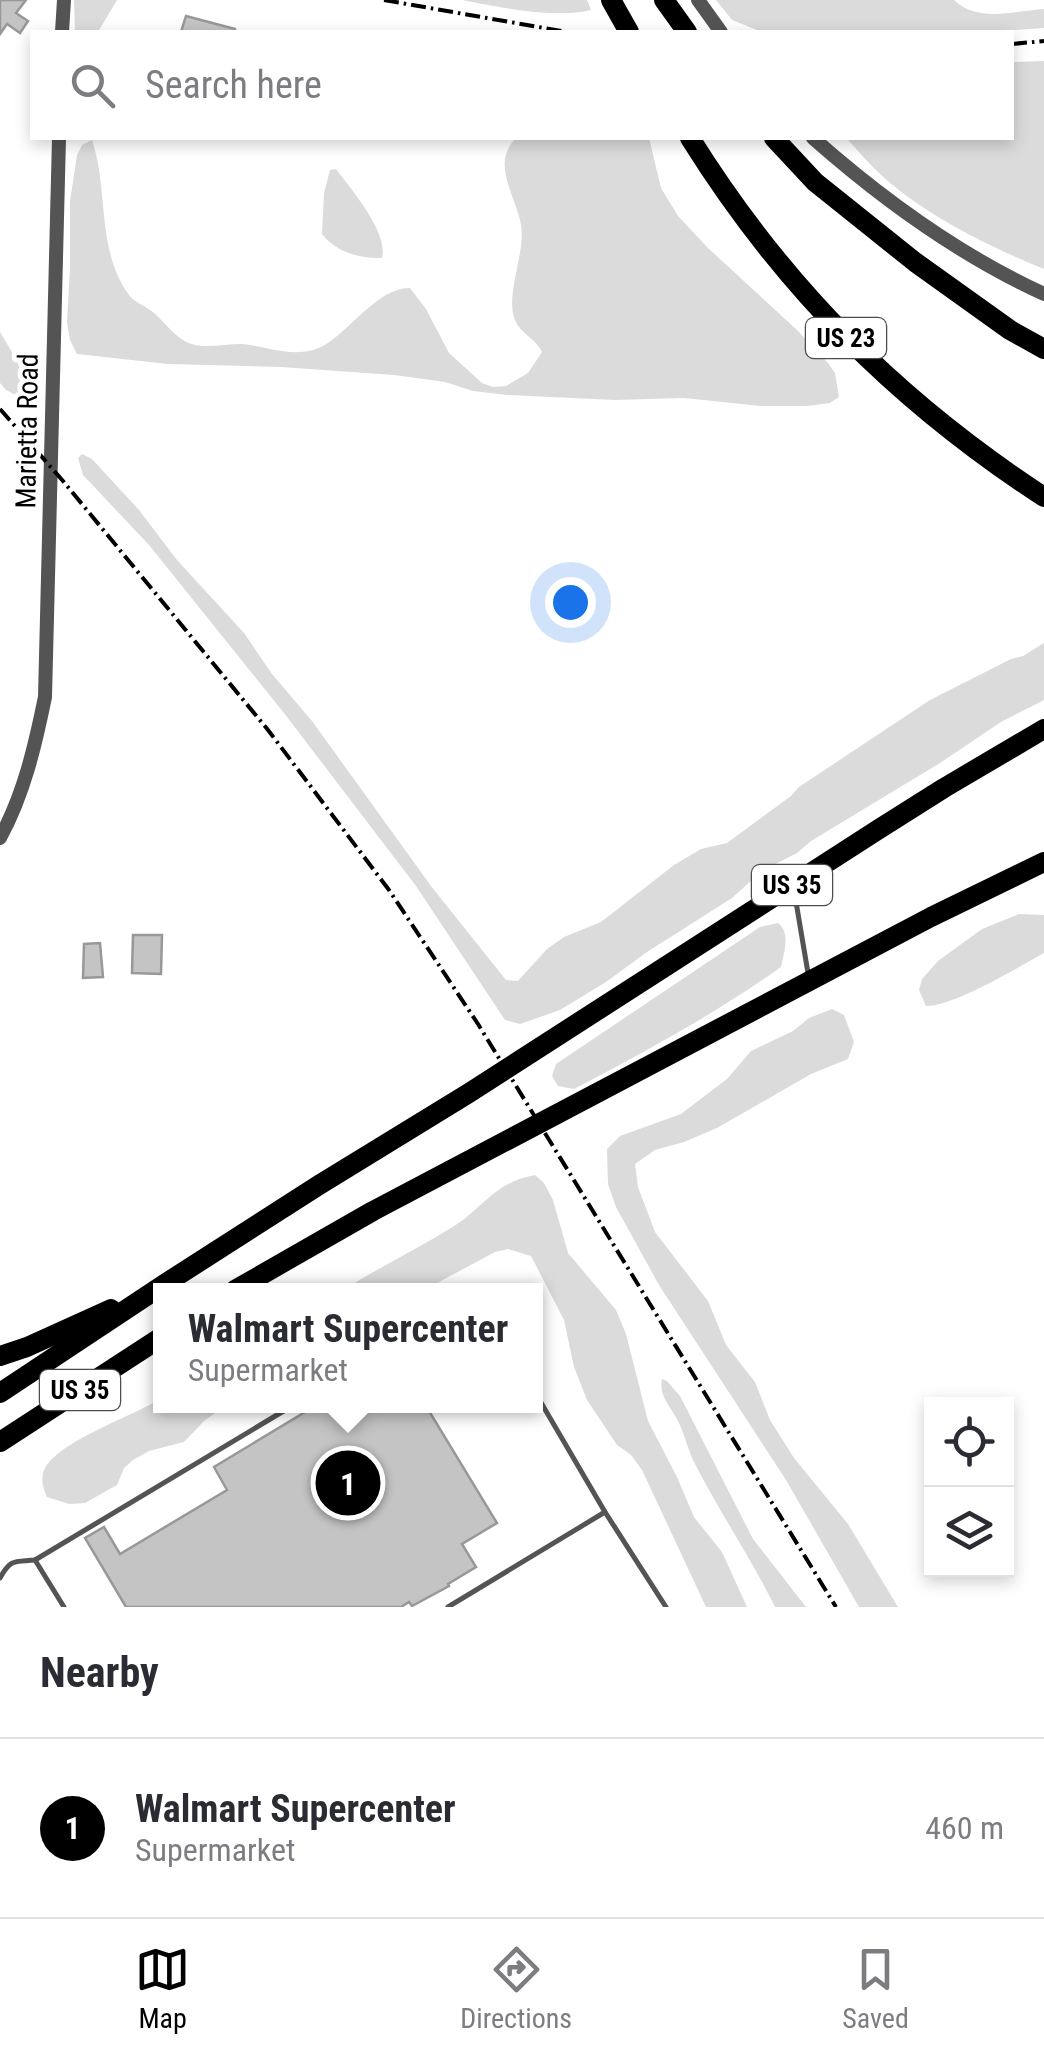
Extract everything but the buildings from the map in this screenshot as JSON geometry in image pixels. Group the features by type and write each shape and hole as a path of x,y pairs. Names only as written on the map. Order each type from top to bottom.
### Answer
{"highway":[{"path":"611,0 628,30"},
{"path":"664,0 686,30"},
{"name":"US 23","path":"691,140 776,261 834,326 942,425 1044,497"},
{"path":"776,140 815,182 914,262 1010,330 1044,349"},
{"name":"US 35","path":"166,1283 944,788 1044,729"},
{"path":"248,1283 373,1211 1044,862"},
{"path":"0,1356 153,1290"},
{"name":"US 35","path":"0,1393 153,1292"},
{"name":"US 35","path":"4,1440 153,1343"}],"street":[{"path":"62,30 64,0"},
{"path":"698,0 720,30"},
{"name":"Marietta Road","path":"0,838 28,774 45,698 58,140"},
{"path":"815,140 898,207 955,245 1044,294"}],"lane":[{"path":"793,884 809,981"},
{"path":"543,1406 666,1607"},
{"path":"0,1578 14,1562 36,1560 280,1413"},
{"path":"448,1607 605,1512"},
{"path":"36,1560 64,1607"}],"shaded area":[{"path":"74,0 117,0 99,30 75,30"},
{"path":"462,0 587,0 591,10 544,13"},
{"path":"716,0 954,0 985,13 1044,9 1044,28 1014,30 757,30 732,20"},
{"path":"1044,61 1044,269 978,239 915,202 878,172 848,140 1014,140 1014,62"},
{"path":"92,140 107,239 119,277 131,298 183,340 200,346 241,344 292,352 313,350 333,339 387,295 410,288 449,353 482,383 506,386 528,373 542,352 520,328 512,307 522,235 505,169 515,140 649,140 661,188 678,216 828,363 835,373 839,397 830,403 807,406 761,406 684,398 615,400 507,395 394,375 168,364 77,354 70,340 70,201 77,155 82,145"},
{"path":"336,169 374,224 383,248 382,258 349,253 322,234 324,193 330,170"},
{"path":"0,332 38,396 31,403 0,383"},
{"path":"82,454 92,459 139,510 177,560 244,633 431,886 506,980 518,981 547,949 564,937 601,922 674,865 701,849 727,843 799,787 930,700 1044,643 1044,700 1001,722 797,853 762,871 732,898 606,982 560,1010 520,1024 505,1020 416,886 284,713 149,545 83,475 78,458"},
{"path":"1019,914 1044,915 1044,953 969,993 926,1006 919,990 922,979 938,961 982,929"},
{"path":"778,923 785,937 781,967 601,1075 574,1089 558,1086 552,1076 556,1064 760,927"},
{"path":"832,1009 844,1015 854,1042 848,1059 811,1074 717,1128 655,1150 635,1164 638,1187 655,1232 708,1301 726,1345 755,1382 770,1420 794,1458 848,1524 898,1607 859,1607 786,1480 659,1285 616,1207 608,1184 607,1149 620,1136 681,1114 727,1079 751,1051"},
{"path":"535,1175 544,1183 568,1253 616,1310 648,1421 694,1517 722,1552 747,1607 706,1607 642,1470 617,1445 587,1400 574,1367 564,1320 531,1256 508,1249 495,1252 437,1283 355,1283 451,1228 499,1190"},
{"path":"662,1379 680,1396 753,1539 806,1607 775,1607 695,1464 663,1396"},
{"path":"153,1402 153,1413 215,1413 184,1442 149,1451 133,1460 124,1468 117,1485 85,1503 69,1504 47,1497 43,1474 49,1463 94,1432"}],"railway":[{"path":"384,0 556,30"},
{"path":"1014,44 1044,41"},
{"path":"0,409 268,730 389,890 478,1024 836,1607"}],"place":[{"name":"Walmart Supercenter","path":"348,1483"}]}
